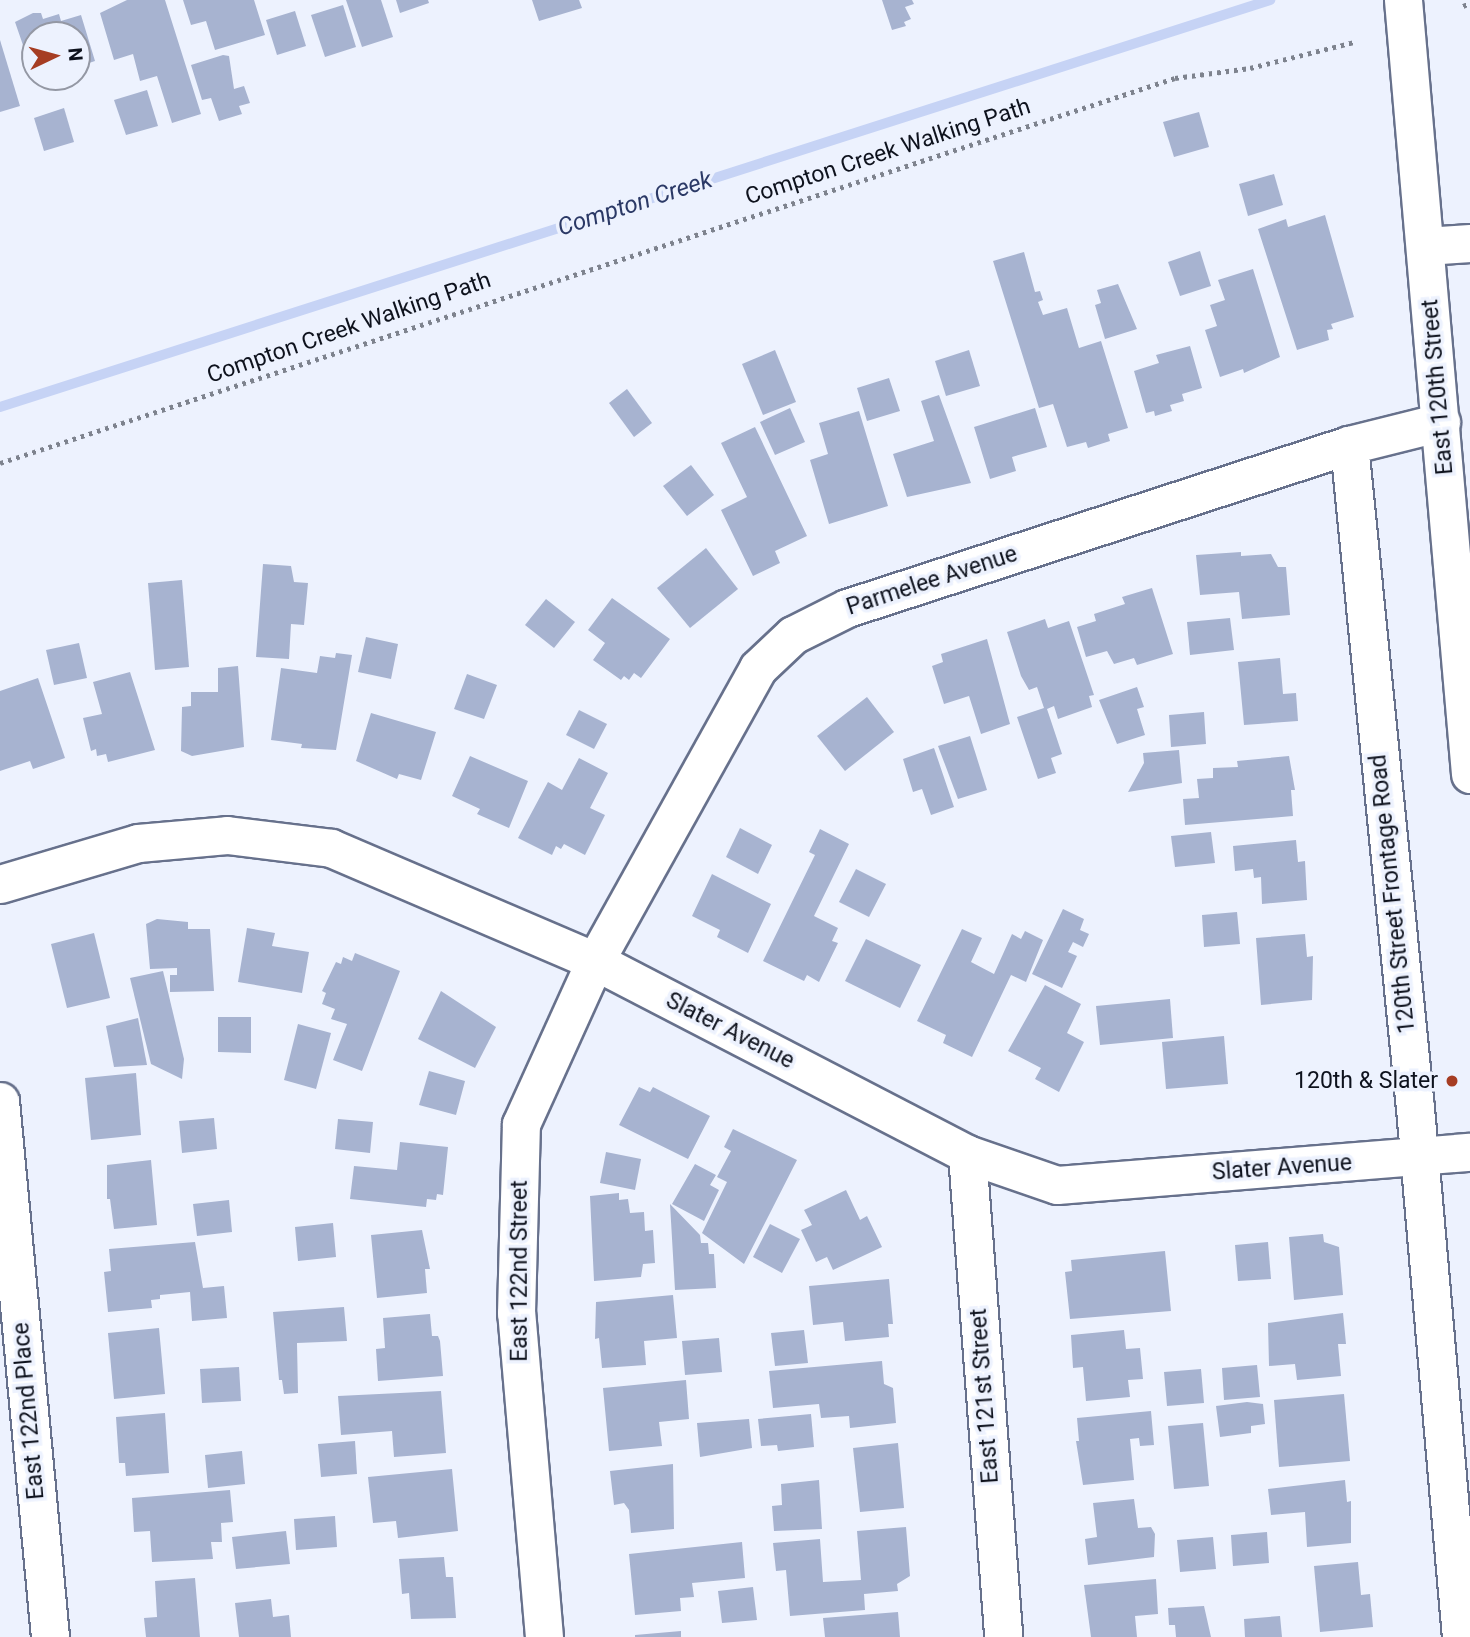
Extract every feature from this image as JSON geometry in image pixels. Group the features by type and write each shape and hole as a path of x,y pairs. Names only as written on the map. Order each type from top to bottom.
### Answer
{"street":[{"name":"East 120th Street","path":"1403,1 1470,774"},
{"path":"1425,246 1470,243"},
{"name":"Parmelee Avenue","path":"595,961 758,668 793,635 847,608 1349,445 1441,422"},
{"name":"120th Street Frontage Road","path":"1349,445 1419,1158 1461,1637"},
{"name":"Slater Avenue","path":"0,884 138,843 227,835 331,848 595,961 967,1154 1058,1185 1470,1152"},
{"name":"East 122nd Street","path":"544,1637 516,1313 521,1124 595,961"},
{"name":"East 122nd Place","path":"0,1101 50,1637"},
{"name":"East 121st Street","path":"967,1154 1003,1637"}],"path":[{"path":"1463,6 1470,4"},
{"name":"Compton Creek Walking Path","path":"0,463 1175,78 1250,68 1353,41"}],"building":[{"path":"127,0 165,0 201,114 172,123 157,76 140,81 133,54 114,60 100,13"},
{"path":"183,0 254,0 265,35 215,50 206,21 191,25"},
{"path":"346,0 381,0 393,37 362,47"},
{"path":"396,0 428,0 429,3 400,13"},
{"path":"532,0 579,0 582,8 539,21"},
{"path":"882,0 912,0 914,4 905,7 911,19 904,22 906,26 892,30"},
{"path":"343,5 356,47 325,57 311,15"},
{"path":"295,11 306,46 277,55 266,20"},
{"path":"33,13 41,13 43,19 59,14 61,21 21,21 21,39 15,22"},
{"path":"81,15 83,21 61,21"},
{"path":"0,40 20,106 0,112"},
{"path":"223,55 229,56 234,89 244,86 250,103 239,106 242,114 219,121 211,98 202,100 191,65"},
{"path":"147,90 158,126 126,135 114,100"},
{"path":"64,108 74,142 44,151 34,118"},
{"path":"1199,112 1209,147 1174,157 1163,122"},
{"path":"1274,174 1283,205 1248,216 1239,184"},
{"path":"1325,215 1354,317 1331,324 1333,329 1327,330 1329,340 1297,350 1258,229 1286,219 1288,227"},
{"path":"1200,251 1211,286 1180,296 1168,262"},
{"path":"1024,252 1035,292 1040,291 1043,300 1038,302 1043,315 1067,308 1079,348 1101,341 1128,428 1108,434 1110,441 1088,448 1086,442 1067,447 1053,404 1039,408 993,261"},
{"path":"1253,269 1280,357 1244,373 1243,369 1220,377 1205,330 1217,326 1210,305 1225,300 1218,280"},
{"path":"1118,284 1137,329 1105,339 1095,305 1101,303 1097,290"},
{"path":"1190,346 1202,388 1182,394 1184,401 1170,405 1172,411 1155,416 1154,411 1146,413 1134,371 1159,363 1156,355"},
{"path":"775,350 796,402 763,415 742,364"},
{"path":"969,350 980,386 946,396 935,361"},
{"path":"889,378 900,411 867,421 857,388"},
{"path":"627,389 652,423 634,437 609,403"},
{"path":"939,395 971,483 907,497 893,454 934,441 921,401"},
{"path":"790,408 805,442 775,455 760,422"},
{"path":"1035,408 1047,447 1012,457 1016,471 990,479 974,427"},
{"path":"859,411 888,506 829,524 810,460 828,454 819,423"},
{"path":"755,427 807,536 775,551 780,563 753,576 721,510 747,497 721,443"},
{"path":"691,465 714,495 687,516 663,486"},
{"path":"706,548 738,589 690,628 657,588"},
{"path":"1241,552 1241,556 1271,554 1278,567 1286,567 1290,615 1242,619 1239,592 1200,595 1196,555"},
{"path":"263,564 291,566 294,582 308,583 304,625 291,624 289,659 256,657"},
{"path":"182,580 189,667 155,670 148,583"},
{"path":"1152,588 1173,654 1137,665 1134,658 1114,664 1107,651 1086,657 1077,627 1096,621 1094,614 1125,604 1122,597"},
{"path":"612,598 670,639 641,678 634,673 629,680 624,676 621,680 593,660 605,643 588,630"},
{"path":"546,599 575,622 554,648 525,625"},
{"path":"1230,618 1234,650 1190,655 1187,622"},
{"path":"1045,619 1048,628 1069,621 1094,695 1089,696 1092,707 1058,719 1054,706 1047,709 1062,754 1051,758 1056,773 1038,779 1017,717 1044,708 1037,687 1029,690 1021,676 1007,632"},
{"path":"366,637 398,644 391,679 358,672"},
{"path":"987,639 1010,724 981,734 969,696 944,704 932,666 943,662 941,654"},
{"path":"79,643 87,678 54,685 46,650"},
{"path":"336,653 352,655 336,750 301,748 302,744 271,740 281,668 317,673 320,656 335,658"},
{"path":"1280,658 1283,694 1296,693 1298,721 1244,725 1238,662"},
{"path":"238,666 244,747 192,756 181,751 182,707 191,706 191,692 218,692 218,668"},
{"path":"130,672 155,750 108,762 106,754 97,756 96,749 91,751 83,718 102,714 93,682"},
{"path":"467,674 497,685 484,719 454,709"},
{"path":"38,678 65,758 33,769 30,761 0,771 0,691"},
{"path":"1137,687 1144,707 1137,709 1145,735 1117,744 1099,700"},
{"path":"867,697 894,732 845,771 817,736"},
{"path":"579,710 607,724 594,749 566,735"},
{"path":"1204,712 1206,744 1171,747 1169,715"},
{"path":"371,713 436,732 421,780 399,774 397,779 356,761"},
{"path":"970,736 987,790 958,799 938,746"},
{"path":"934,748 954,807 931,815 922,789 913,792 903,759"},
{"path":"1179,750 1182,783 1128,792 1144,763 1143,753"},
{"path":"470,756 528,781 509,828 477,814 480,809 452,796"},
{"path":"1289,756 1295,790 1291,790 1293,816 1185,825 1183,799 1199,798 1197,779 1213,778 1213,768 1238,767 1237,761"},
{"path":"579,758 608,773 590,808 605,815 585,855 564,844 561,849 556,846 552,855 518,838 548,782 562,790"},
{"path":"740,828 772,845 758,874 726,857"},
{"path":"820,829 849,844 814,916 838,928 832,941 838,943 819,982 807,975 804,981 763,961 815,855 809,852"},
{"path":"1211,832 1215,863 1175,867 1171,836"},
{"path":"1296,840 1298,862 1305,861 1307,900 1262,904 1261,877 1254,878 1253,869 1235,871 1233,846"},
{"path":"856,869 886,884 869,917 839,902"},
{"path":"712,874 771,904 748,953 717,937 720,930 692,916"},
{"path":"1063,909 1084,919 1080,930 1089,934 1083,947 1073,942 1068,952 1077,956 1062,988 1032,974"},
{"path":"1237,912 1240,944 1204,947 1202,915"},
{"path":"157,919 188,922 188,929 210,929 214,991 170,992 170,975 177,975 177,968 150,969 146,924"},
{"path":"247,928 275,933 272,946 309,952 302,993 238,982"},
{"path":"962,929 982,938 971,962 994,974 1012,934 1021,939 1025,931 1043,940 1026,982 1011,975 972,1057 943,1043 946,1035 917,1021"},
{"path":"94,933 110,998 67,1008 51,944"},
{"path":"1305,934 1307,957 1313,956 1312,1000 1261,1005 1256,938"},
{"path":"866,939 921,965 900,1008 845,981"},
{"path":"355,953 400,971 362,1071 333,1060 347,1024 331,1019 335,1009 322,1004 326,993 322,991 336,962 341,964 343,957 352,961"},
{"path":"163,971 184,1059 182,1079 151,1064 130,978"},
{"path":"1045,985 1081,1004 1067,1033 1084,1042 1059,1092 1035,1079 1041,1068 1008,1051"},
{"path":"441,991 496,1027 475,1068 418,1039"},
{"path":"1170,999 1173,1038 1100,1045 1096,1006"},
{"path":"218,1017 251,1017 251,1053 218,1052"},
{"path":"138,1018 147,1065 114,1067 106,1026"},
{"path":"298,1024 331,1033 316,1089 284,1080"},
{"path":"1224,1036 1228,1084 1166,1089 1162,1042"},
{"path":"429,1071 465,1081 456,1115 419,1105"},
{"path":"136,1073 141,1135 91,1140 85,1078"},
{"path":"639,1087 650,1092 653,1087 710,1116 688,1159 619,1125"},
{"path":"214,1118 217,1149 182,1153 179,1121"},
{"path":"338,1119 373,1122 370,1153 335,1149"},
{"path":"733,1129 797,1160 744,1264 702,1233 727,1182 717,1177 731,1151 724,1147"},
{"path":"400,1142 448,1147 443,1195 437,1194 436,1200 427,1199 426,1207 350,1199 354,1166 397,1170"},
{"path":"606,1152 641,1159 635,1190 600,1183"},
{"path":"151,1160 157,1225 114,1229 110,1199 107,1199 107,1165"},
{"path":"695,1164 716,1175 710,1185 719,1190 704,1221 672,1204"},
{"path":"846,1190 860,1220 867,1216 882,1247 833,1270 827,1257 816,1262 801,1230 812,1225 804,1210"},
{"path":"619,1193 619,1200 628,1199 630,1213 644,1212 645,1231 653,1230 655,1263 643,1264 641,1277 594,1281 590,1196"},
{"path":"229,1200 232,1232 197,1236 193,1204"},
{"path":"670,1204 700,1235 701,1243 708,1243 709,1254 714,1254 716,1288 675,1290"},
{"path":"333,1223 336,1257 298,1261 295,1227"},
{"path":"770,1224 800,1239 782,1273 753,1257"},
{"path":"422,1230 430,1269 425,1269 427,1293 377,1298 371,1235"},
{"path":"1323,1234 1324,1242 1339,1247 1343,1295 1294,1300 1289,1237"},
{"path":"195,1242 203,1288 224,1286 227,1318 192,1321 190,1292 160,1295 160,1299 151,1300 152,1308 108,1312 104,1272 111,1271 109,1249"},
{"path":"1268,1242 1271,1279 1238,1281 1235,1245"},
{"path":"1165,1251 1171,1311 1070,1319 1065,1272 1072,1271 1071,1260"},
{"path":"889,1279 893,1324 888,1324 889,1337 845,1341 843,1322 813,1325 809,1286"},
{"path":"673,1295 677,1338 644,1341 646,1365 602,1368 599,1338 595,1339 596,1302"},
{"path":"344,1307 347,1341 297,1343 298,1393 284,1394 282,1380 279,1380 273,1312"},
{"path":"1343,1313 1346,1344 1338,1344 1341,1376 1297,1380 1295,1364 1269,1366 1268,1323"},
{"path":"430,1314 432,1336 438,1336 440,1341 443,1376 378,1381 376,1349 385,1348 383,1318"},
{"path":"159,1328 165,1394 114,1399 108,1333"},
{"path":"804,1330 808,1363 775,1366 771,1333"},
{"path":"1124,1330 1126,1349 1140,1348 1143,1379 1128,1380 1130,1397 1086,1401 1083,1367 1073,1368 1071,1335"},
{"path":"719,1338 722,1372 685,1375 682,1341"},
{"path":"882,1361 884,1384 893,1388 896,1423 850,1428 849,1416 821,1418 819,1404 773,1408 769,1371"},
{"path":"1257,1365 1260,1397 1224,1400 1222,1368"},
{"path":"239,1367 241,1401 202,1403 200,1369"},
{"path":"1201,1369 1204,1403 1167,1406 1164,1372"},
{"path":"686,1380 689,1419 659,1422 662,1446 609,1451 603,1388"},
{"path":"441,1391 446,1453 394,1457 392,1431 341,1435 338,1396"},
{"path":"1344,1394 1350,1461 1279,1467 1274,1400"},
{"path":"1247,1402 1263,1404 1265,1424 1251,1426 1251,1433 1220,1437 1216,1406"},
{"path":"1151,1411 1154,1445 1140,1446 1139,1438 1130,1439 1134,1480 1083,1485 1076,1441 1079,1441 1077,1418"},
{"path":"165,1413 169,1473 126,1476 125,1463 119,1463 116,1417"},
{"path":"811,1414 814,1447 778,1451 777,1445 761,1446 758,1419"},
{"path":"749,1419 752,1448 700,1457 697,1423"},
{"path":"1203,1423 1209,1486 1174,1489 1168,1426"},
{"path":"355,1441 357,1474 321,1477 318,1444"},
{"path":"898,1443 904,1508 860,1512 853,1448"},
{"path":"242,1451 245,1484 208,1488 205,1455"},
{"path":"673,1464 674,1529 631,1533 629,1510 624,1503 614,1505 610,1471"},
{"path":"452,1469 458,1531 398,1538 396,1521 373,1523 368,1477"},
{"path":"819,1480 822,1529 774,1531 772,1506 782,1505 781,1484"},
{"path":"1345,1480 1347,1502 1351,1501 1351,1543 1307,1547 1305,1512 1271,1515 1268,1489"},
{"path":"230,1490 233,1522 221,1523 222,1542 211,1542 213,1559 152,1562 150,1531 134,1532 132,1498"},
{"path":"1134,1499 1138,1528 1151,1527 1155,1534 1154,1557 1088,1565 1085,1539 1097,1537 1093,1503"},
{"path":"335,1516 337,1547 296,1550 294,1519"},
{"path":"906,1527 910,1576 897,1584 898,1591 864,1594 865,1610 790,1616 786,1570 776,1571 773,1543 820,1539 823,1582 861,1580 857,1531"},
{"path":"286,1531 290,1564 236,1569 232,1537"},
{"path":"1267,1532 1269,1563 1233,1566 1231,1535"},
{"path":"1213,1537 1216,1569 1180,1572 1177,1540"},
{"path":"742,1542 745,1578 692,1583 694,1597 680,1598 681,1611 635,1615 629,1554"},
{"path":"444,1557 446,1577 453,1577 456,1618 411,1619 409,1593 402,1594 399,1559"},
{"path":"1358,1562 1361,1595 1370,1594 1373,1627 1320,1632 1314,1566"},
{"path":"195,1578 200,1637 146,1637 144,1618 157,1617 155,1581"},
{"path":"1156,1579 1158,1614 1135,1616 1137,1637 1091,1637 1084,1585"},
{"path":"753,1587 757,1620 722,1623 718,1591"},
{"path":"271,1599 273,1617 289,1615 291,1637 239,1637 235,1603"},
{"path":"1204,1606 1211,1637 1176,1637 1175,1625 1169,1625 1168,1608"},
{"path":"898,1612 900,1637 825,1637 823,1618"},
{"path":"1280,1616 1282,1637 1245,1637 1244,1619"},
{"path":"681,1631 681,1637 635,1637 635,1635"}],"waterway":[{"name":"Compton Creek","path":"0,407 1270,0"}],"place":[{"name":"120th & Slater","path":"1452,1081"}]}
